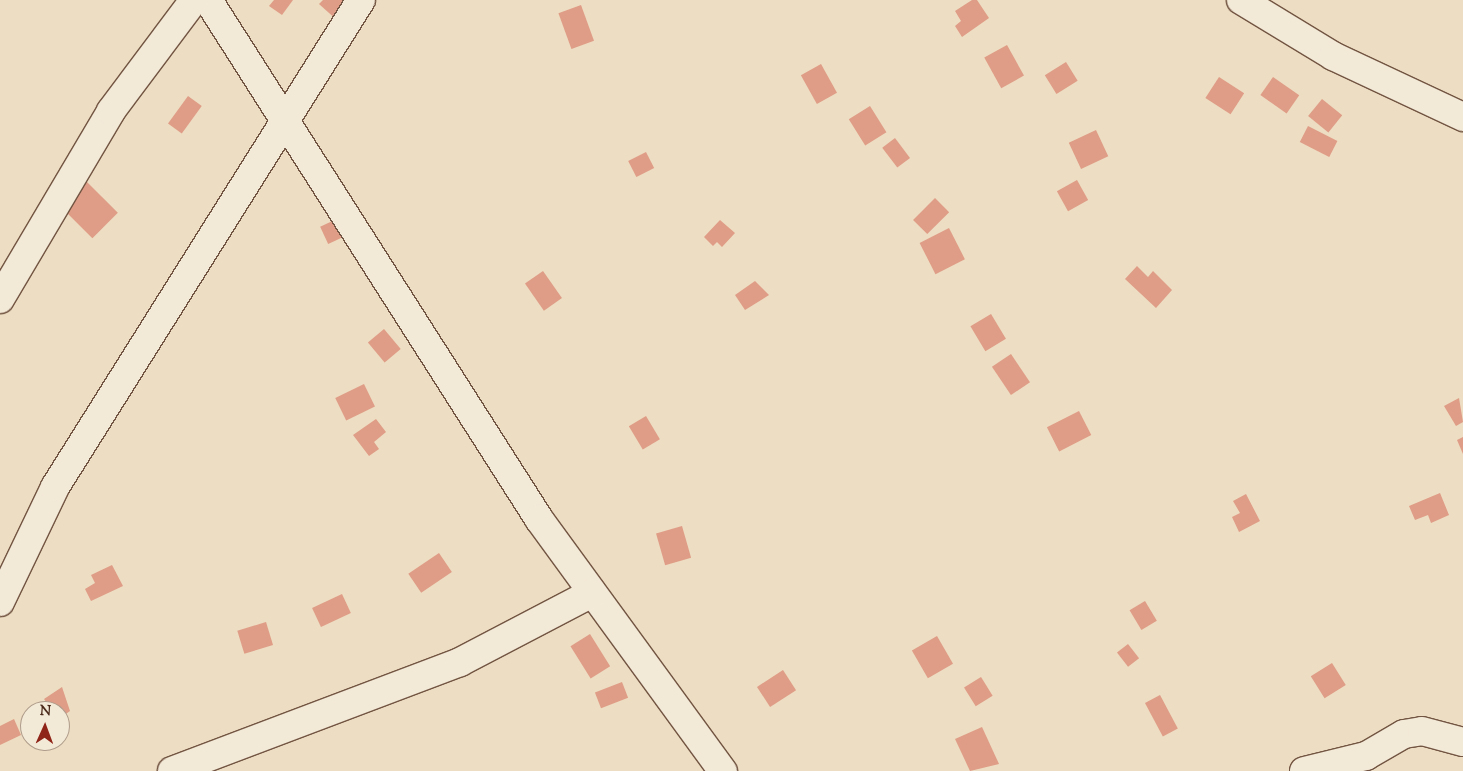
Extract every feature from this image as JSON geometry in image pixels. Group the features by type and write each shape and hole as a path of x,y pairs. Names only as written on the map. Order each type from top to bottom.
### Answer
{"street":[{"path":"0,299 112,111 194,0"},
{"path":"208,0 539,519 723,771"},
{"path":"0,602 56,487 285,118 361,0"},
{"path":"1241,0 1333,56 1463,117"},
{"path":"172,771 460,662 592,593"},
{"path":"1304,771 1366,756 1404,734 1422,731 1463,742"}],"building":[{"path":"274,0 293,0 282,15 269,6"},
{"path":"323,0 355,0 338,21 319,4"},
{"path":"972,0 977,0 989,18 962,37 955,26 961,21 955,11"},
{"path":"581,5 594,41 571,49 558,13"},
{"path":"1007,45 1024,76 1001,88 984,58"},
{"path":"1066,62 1078,81 1056,94 1045,75"},
{"path":"821,64 837,93 817,104 801,75"},
{"path":"1219,77 1244,93 1231,114 1205,98"},
{"path":"1273,77 1299,95 1287,113 1260,95"},
{"path":"188,96 202,106 182,133 168,124"},
{"path":"1322,99 1342,115 1328,132 1308,116"},
{"path":"870,106 886,132 865,146 849,119"},
{"path":"1308,126 1337,141 1329,157 1300,142"},
{"path":"1096,130 1108,156 1081,169 1069,143"},
{"path":"895,138 910,158 897,168 882,148"},
{"path":"646,152 654,168 636,177 628,161"},
{"path":"1077,180 1088,200 1068,211 1057,191"},
{"path":"86,181 118,213 92,238 61,206"},
{"path":"935,198 949,212 927,234 913,220"},
{"path":"341,217 349,234 328,244 320,227"},
{"path":"720,220 735,233 722,247 717,242 713,246 704,237"},
{"path":"949,228 965,259 935,274 920,243"},
{"path":"1137,266 1148,277 1153,271 1172,290 1156,308 1125,279"},
{"path":"543,271 562,298 544,311 525,284"},
{"path":"755,281 769,295 745,310 735,295"},
{"path":"991,314 1006,339 985,351 970,326"},
{"path":"384,329 401,349 385,362 368,342"},
{"path":"1011,354 1030,382 1011,395 992,367"},
{"path":"364,384 375,406 346,420 335,398"},
{"path":"1459,398 1463,422 1456,426 1444,406"},
{"path":"1079,411 1091,435 1059,451 1047,427"},
{"path":"646,416 660,439 643,449 629,426"},
{"path":"376,419 386,432 374,442 379,449 369,456 353,435"},
{"path":"1463,437 1463,454 1457,440"},
{"path":"1440,493 1449,515 1431,523 1428,515 1415,520 1409,506"},
{"path":"1246,494 1260,521 1239,532 1232,517 1240,513 1233,501"},
{"path":"682,526 691,558 665,565 656,533"},
{"path":"439,553 452,572 421,593 408,574"},
{"path":"112,565 123,586 91,601 85,589 95,583 91,575"},
{"path":"342,594 351,613 321,627 312,608"},
{"path":"1145,601 1157,621 1141,630 1130,610"},
{"path":"266,622 273,645 244,654 237,631"},
{"path":"590,634 610,666 591,678 570,646"},
{"path":"937,636 953,664 928,678 912,650"},
{"path":"1128,644 1139,658 1128,667 1117,653"},
{"path":"1332,663 1346,685 1325,698 1311,676"},
{"path":"783,670 796,690 770,707 757,687"},
{"path":"981,677 993,696 976,706 964,688"},
{"path":"622,682 628,698 601,708 595,692"},
{"path":"62,687 67,701 46,701 44,699"},
{"path":"1160,695 1178,729 1163,737 1145,703"},
{"path":"14,719 20,735 0,745 0,726"},
{"path":"982,727 999,764 970,771 955,739"}]}
